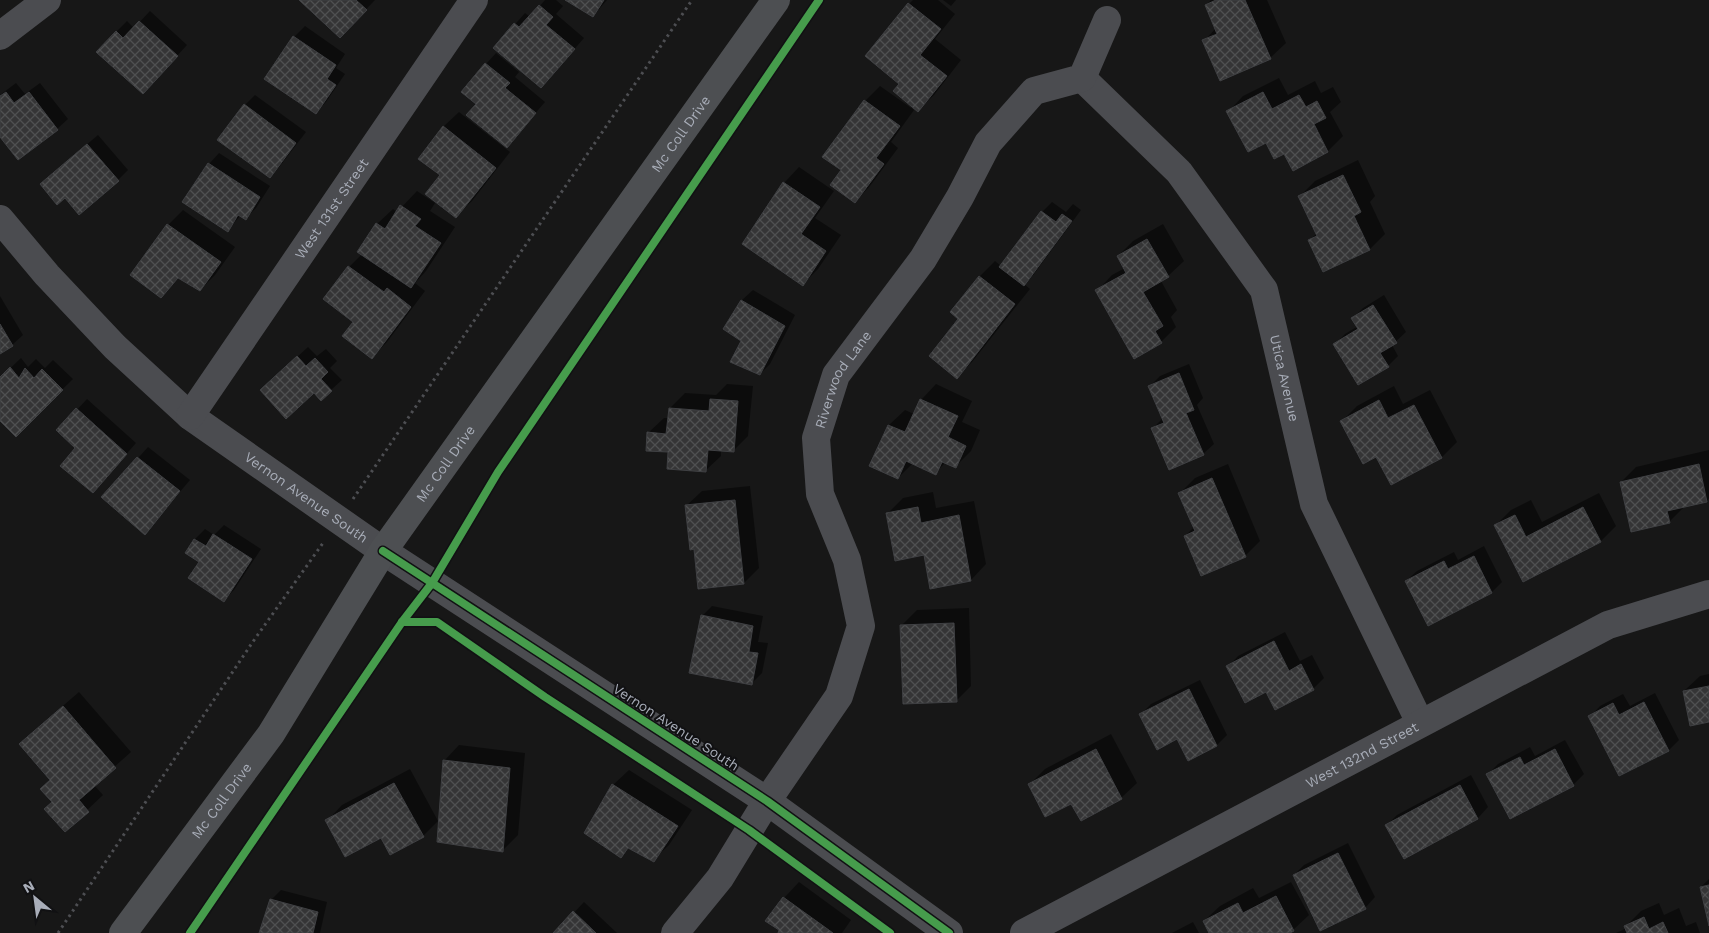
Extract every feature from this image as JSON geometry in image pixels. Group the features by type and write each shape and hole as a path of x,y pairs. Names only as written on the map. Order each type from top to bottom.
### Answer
{"main road":[{"name":"Mc Coll Drive","path":"123,933 271,734 383,551 776,0"}],"street":[{"path":"0,36 47,0"},
{"name":"West 131st Street","path":"190,416 474,0"},
{"path":"1082,78 1107,20"},
{"name":"Utica Avenue","path":"1082,78 1179,172 1264,290 1314,504 1420,723"},
{"name":"Riverwood Lane","path":"767,801 839,696 861,626 847,560 820,494 816,438 836,375 923,259 960,197 988,143 1034,91 1082,78"},
{"name":"Vernon Avenue South","path":"0,219 47,275 115,347 190,416 383,551 767,801 948,933"},
{"name":"West 132nd Street","path":"1024,933 1608,625 1709,594"},
{"path":"675,933 720,878 767,801"}],"path":[{"path":"58,933 252,643 339,520 692,0"}],"building":[{"path":"299,0 356,0 367,10 340,38"},
{"path":"565,0 604,0 593,17"},
{"path":"1216,0 1245,0 1271,59 1220,81 1202,40 1217,34 1205,5"},
{"path":"908,3 941,29 920,55 947,76 918,112 893,91 899,84 865,56"},
{"path":"539,5 553,17 546,25 575,49 541,88 493,48 514,23 519,27"},
{"path":"139,21 178,56 143,94 96,52 116,31 123,38"},
{"path":"293,36 336,65 327,79 336,85 316,114 264,79"},
{"path":"485,63 510,83 505,88 536,113 507,148 466,115 476,104 461,92"},
{"path":"6,92 14,103 29,92 58,130 18,160 0,137 0,96"},
{"path":"1263,92 1272,109 1299,95 1306,107 1317,101 1326,118 1314,124 1328,152 1293,171 1284,154 1274,159 1266,143 1248,152 1226,111"},
{"path":"864,100 900,126 876,158 884,164 855,203 830,185 841,170 822,157"},
{"path":"244,104 296,143 270,178 217,140"},
{"path":"443,126 496,168 456,218 425,194 440,175 418,159"},
{"path":"87,144 119,181 79,215 65,198 57,205 40,184"},
{"path":"208,163 260,197 246,220 238,215 228,232 182,202"},
{"path":"1343,175 1361,212 1354,216 1370,250 1323,272 1308,240 1317,236 1298,196"},
{"path":"783,182 820,207 801,234 826,251 803,286 742,244"},
{"path":"400,205 421,219 415,226 441,243 411,288 357,252 376,223 385,229"},
{"path":"1041,211 1056,222 1062,214 1072,221 1024,286 999,267"},
{"path":"167,224 221,262 200,291 178,278 161,298 130,275"},
{"path":"1147,239 1169,277 1143,292 1163,326 1155,331 1162,343 1134,359 1095,290 1126,273 1117,256"},
{"path":"348,266 384,292 387,288 411,307 372,359 342,336 353,322 323,299"},
{"path":"979,276 1015,304 957,379 929,356 958,319 950,312"},
{"path":"741,300 785,326 760,375 730,362 741,341 723,329"},
{"path":"1373,305 1397,343 1380,353 1389,367 1358,385 1333,344 1358,329 1351,318"},
{"path":"0,324 13,346 0,354"},
{"path":"297,356 306,366 315,358 328,372 321,379 332,391 321,401 314,393 286,419 260,390"},
{"path":"10,367 19,378 25,368 34,378 42,369 63,390 16,437 0,421 0,377"},
{"path":"1179,373 1194,410 1186,413 1204,455 1169,470 1151,428 1164,423 1148,386"},
{"path":"710,399 738,401 734,452 708,450 706,472 667,469 668,452 646,451 647,432 666,434 669,408 709,411"},
{"path":"920,399 958,416 948,437 966,446 956,468 942,462 936,475 906,461 898,479 869,466 888,425 905,432"},
{"path":"1379,400 1388,418 1414,405 1442,458 1391,485 1376,457 1363,464 1340,421"},
{"path":"76,408 127,454 93,493 60,466 75,448 56,430"},
{"path":"137,457 180,491 145,535 101,497"},
{"path":"1699,464 1707,502 1667,511 1670,523 1631,532 1620,482"},
{"path":"1212,478 1246,557 1201,576 1184,536 1195,531 1178,493"},
{"path":"735,500 744,584 698,589 694,549 690,550 685,505"},
{"path":"918,507 921,523 959,515 971,581 930,589 924,555 895,561 886,513"},
{"path":"1583,507 1601,542 1523,582 1494,525 1515,515 1526,537"},
{"path":"213,534 252,559 224,602 188,578 199,562 185,553 194,539 206,546"},
{"path":"1474,556 1492,593 1428,626 1405,581 1444,561 1448,569"},
{"path":"701,615 753,626 749,652 758,653 752,685 689,673"},
{"path":"954,623 957,702 903,704 900,625"},
{"path":"1274,641 1289,671 1301,664 1314,690 1275,710 1266,692 1245,703 1226,666"},
{"path":"1709,686 1709,722 1690,726 1683,691"},
{"path":"1189,689 1217,746 1188,761 1177,739 1157,750 1139,714"},
{"path":"1644,702 1669,751 1619,776 1588,716 1613,703 1619,715"},
{"path":"63,706 116,768 79,800 89,812 65,832 44,809 52,802 40,789 50,780 19,744"},
{"path":"1096,749 1122,799 1081,821 1071,804 1045,817 1028,784"},
{"path":"1555,749 1574,786 1510,819 1486,774 1520,757 1524,765"},
{"path":"443,760 510,768 503,852 437,842"},
{"path":"394,783 424,837 390,855 381,838 345,857 325,820"},
{"path":"612,784 678,826 654,862 628,848 621,858 584,833"},
{"path":"1460,785 1478,819 1404,859 1385,825"},
{"path":"1338,853 1366,909 1320,931 1293,875"},
{"path":"1709,885 1709,926 1700,887"},
{"path":"1276,896 1294,931 1290,933 1209,933 1203,921 1238,903 1243,913"},
{"path":"783,897 833,933 778,933 779,930 765,921"},
{"path":"270,899 318,912 313,933 259,933"},
{"path":"573,911 596,933 553,933"},
{"path":"1644,917 1649,929 1663,922 1668,933 1627,933 1624,926"}],"cycle path":[{"path":"190,933 402,622 432,583 498,472 819,0"},
{"path":"383,551 767,801 949,933"},
{"path":"402,622 437,622 545,697 749,830 890,933"}]}
